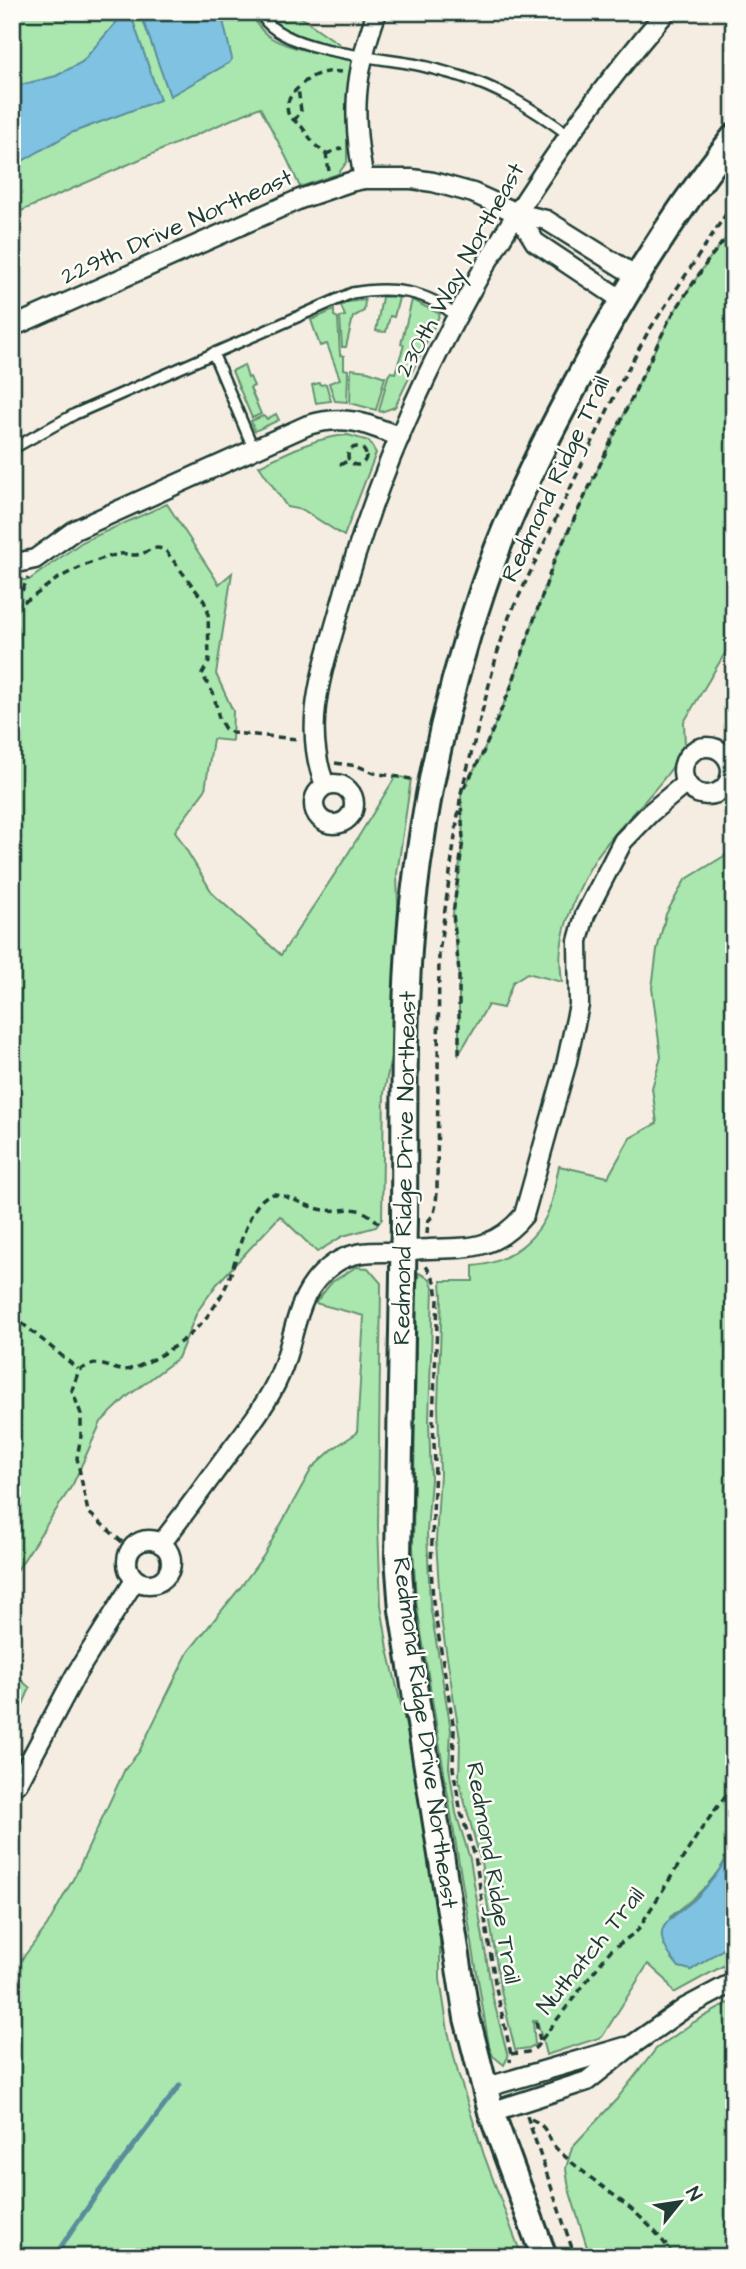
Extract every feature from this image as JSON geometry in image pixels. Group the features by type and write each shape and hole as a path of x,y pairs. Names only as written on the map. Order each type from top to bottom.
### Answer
{"street":[{"path":"363,179 356,135 357,82 377,12"},
{"name":"230th Way Northeast","path":"325,785 316,755 313,730 320,681 344,590 366,524 420,389 456,317 517,214 596,98 666,12"},
{"name":"Redmond Ridge Drive Northeast","path":"544,2257 488,2100 467,2018 402,1610 398,1557 407,1012 413,904 444,719 483,587 506,527 565,403 636,276 734,137"},
{"name":"229th Drive Northeast","path":"12,327 300,199 363,179 389,178 433,182 473,193 517,214 546,220 636,276"},
{"path":"517,214 535,242 622,300"},
{"path":"12,564 34,559 44,554 68,533 308,425 339,419 373,426 400,437"},
{"path":"712,748 731,759 730,777 721,790 714,794 698,794 686,783 683,768 685,761 695,750 712,748"},
{"path":"161,1544 253,1421 280,1373 300,1304 312,1284 334,1264 349,1254 474,1247 499,1239 524,1215 566,1065 579,1005 578,941 585,915 623,841 650,813 686,783"},
{"path":"141,1541 161,1544 170,1556 171,1564 166,1578 152,1585 144,1585 135,1580 126,1564 130,1550 141,1541"},
{"path":"14,1787 76,1674 135,1580"},
{"path":"488,2100 587,2081 685,2008 734,1982"}],"lane":[{"path":"260,12 267,24 280,34 362,58 412,64 460,76 504,93 569,135"},
{"path":"12,449 75,414 338,298 366,290 397,290 416,294 446,307 456,317"},
{"path":"213,354 254,450"}],"path":[{"path":"329,171 326,154 287,113 287,104 303,81 315,74 345,72"},
{"path":"294,121 301,111 298,88"},
{"path":"326,154 342,148"},
{"name":"Redmond Ridge Trail","path":"427,1228 428,1221 433,1217 437,1190 439,953 461,793 497,654 509,617 621,380 648,331 734,202"},
{"name":"Redmond Ridge Trail","path":"460,1054 453,914 463,840 461,793 482,755 511,687 555,561 669,320 709,259 734,228"},
{"path":"365,451 374,446"},
{"path":"361,447 365,451 363,462 357,464 349,460 349,452 353,448 361,447"},
{"path":"340,465 349,460"},
{"path":"12,604 25,602 59,578 105,558 123,554 134,555 161,548 197,592 208,611 209,662 202,674 214,695 219,719 225,729 233,733 300,739"},
{"path":"12,597 22,591 28,578"},
{"path":"337,763 411,779"},
{"path":"122,1542 88,1511 77,1458 81,1414 72,1390 79,1370 94,1364 123,1371 138,1367 187,1337 205,1319 227,1284 246,1224 257,1206 269,1195 276,1194 325,1211 353,1208 361,1210 379,1223"},
{"name":"Redmond Ridge Trail","path":"430,1270 436,1283 438,1300 433,1421 433,1602 454,1729 453,1768 461,1813 475,1856 496,1988 511,2054 510,2064"},
{"path":"12,1315 79,1370"},
{"name":"Nuthatch Trail","path":"511,2054 531,2051 538,2047 610,1951 637,1931 700,1831 734,1784"},
{"path":"537,2022 540,2042"},
{"path":"531,2119 543,2124 555,2147 574,2165 619,2199 661,2236 674,2257"},
{"path":"530,2127 575,2257"}],"green space":[{"path":"12,12 251,12 262,30 275,40 296,48 352,61 347,99 347,162 338,174 300,187 260,107 12,215"},
{"path":"262,12 293,12 345,48 282,31"},
{"path":"734,228 734,638 684,722 685,746 673,766 655,790 614,834 584,879 569,914 563,938 560,957 562,982 527,973 513,982 503,1008 488,1005 459,1054 459,972 453,914 463,840 461,793 482,755 511,687 554,561 669,320 709,259"},
{"path":"382,297 399,298 394,317 390,316 386,332 376,331"},
{"path":"365,300 364,311 353,317 346,347 342,347 340,317 345,316 341,306 348,302"},
{"path":"412,300 440,314 395,407 381,412 379,411 388,376 391,372 395,373 404,345 401,344"},
{"path":"334,310 334,316 338,318 340,355 344,356 344,369 348,370 347,402 335,401 329,383 340,379 327,344 320,346 311,320"},
{"path":"244,365 254,386 250,388 261,414 252,418 232,371"},
{"path":"351,369 385,377 376,410 350,403"},
{"path":"326,384 331,401 316,403 312,385"},
{"path":"276,414 279,420 255,431 251,421 263,416 267,419"},
{"path":"348,435 369,441 376,453 344,536 303,510 287,507 259,466 313,442"},
{"path":"167,504 219,584 232,573 216,674 233,711 232,741 213,739 205,790 175,831 213,894 281,955 396,776 411,779 397,874 392,1052 384,1093 382,1219 376,1227 343,1236 317,1252 280,1216 217,1284 197,1312 178,1358 128,1396 101,1422 73,1484 12,1578 12,580 29,580 82,542"},
{"path":"734,850 734,1845 707,1885 670,1917 691,1970 734,1942 734,1960 674,1993 666,1980 648,1964 602,2037 546,2055 537,2020 533,2021 535,2045 515,2050 500,1986 481,1862 459,1781 460,1739 441,1619 436,1541 440,1474 438,1404 441,1281 473,1281 473,1266 499,1260 531,1238 540,1227 551,1204 559,1166 608,1177 630,1138 657,1123 652,1088 661,1057 652,988 657,950 666,914 685,880"},
{"path":"356,1267 368,1268 381,1283 378,1526 381,1605 388,1649 413,1756 433,1881 440,1940 440,1979 448,2031 458,2073 484,2155 522,2257 12,2257 12,1972 47,1926 77,1872 125,1769 139,1752 188,1652 264,1555 312,1468 334,1448 357,1433 364,1316 315,1303 332,1282"},
{"path":"419,1273 430,1279 433,1287 429,1422 431,1479 427,1532 430,1605 451,1730 449,1767 456,1813 470,1859 493,1998 508,2057 504,2065 493,2056 489,2046 416,1601 413,1545"},
{"path":"12,1672 30,1688 12,1730"},
{"path":"734,2000 734,2257 590,2257 569,2189 566,2168 572,2147 616,2100 656,2049 694,2022"}],"water":[{"path":"125,12 130,12 160,100 71,133 12,167 12,87 56,76 82,62"},
{"path":"140,12 221,12 232,59 170,96"},
{"path":"734,1845 734,1942 691,1970 679,1967 663,1941 662,1932 665,1925 704,1889 723,1865"}],"waterway":[{"path":"54,2257 95,2197 180,2085"}]}
